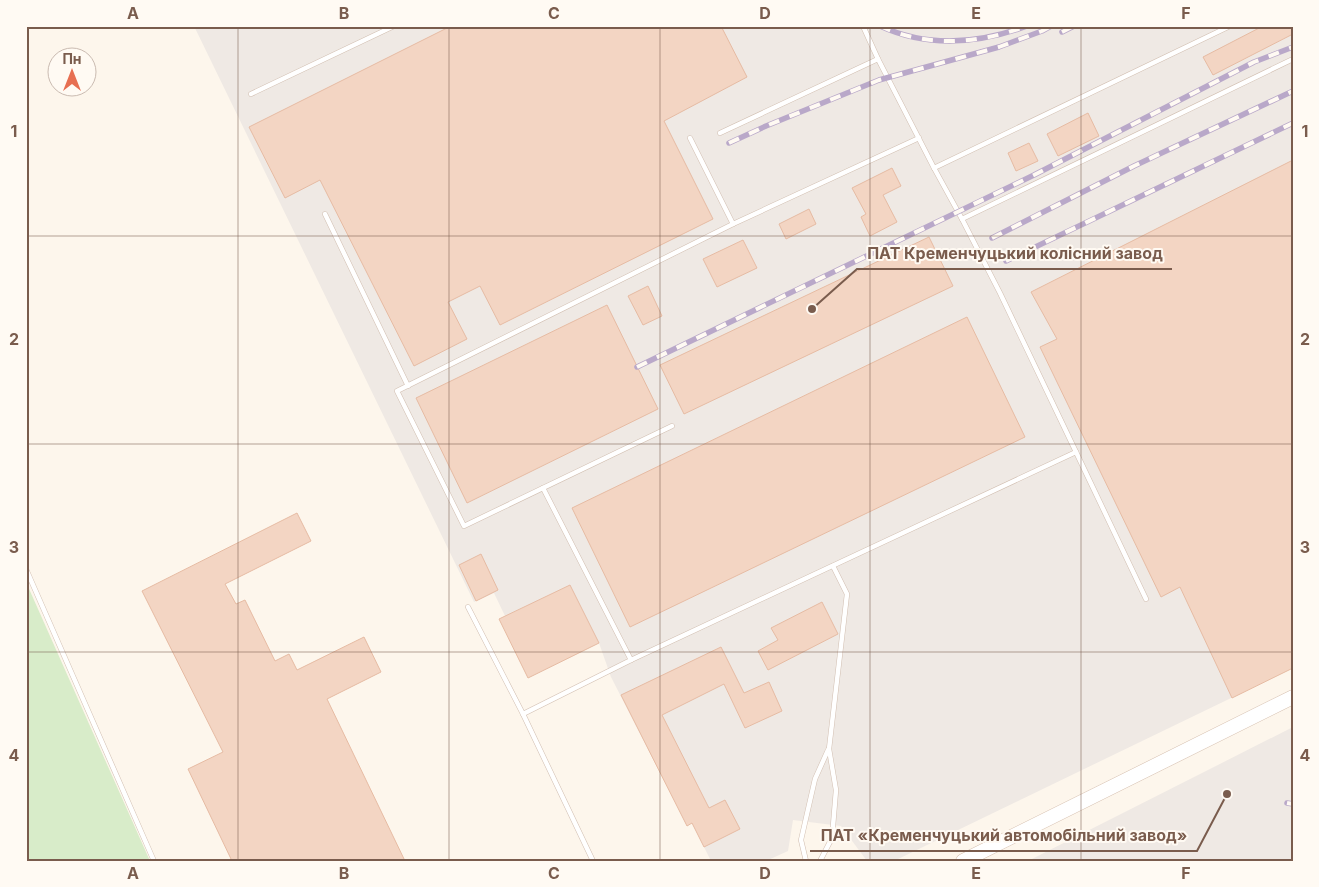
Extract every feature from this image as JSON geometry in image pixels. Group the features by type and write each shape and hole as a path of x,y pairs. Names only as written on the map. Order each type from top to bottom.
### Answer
{"street":[{"path":"963,861 1293,696"}],"lane":[{"path":"251,94 394,26"},
{"path":"863,26 878,59 1000,293 1146,599"},
{"path":"934,168 1230,26"},
{"path":"720,133 878,59"},
{"path":"962,220 1293,59"},
{"path":"690,138 733,224"},
{"path":"672,426 464,526 398,391 733,224 919,138"},
{"path":"325,214 408,386"},
{"path":"522,714 631,660 1076,452"},
{"path":"543,488 631,660"},
{"path":"820,861 832,838 836,790 829,749 847,594 833,566"},
{"path":"26,570 154,861"},
{"path":"468,607 593,861"},
{"path":"806,861 801,840 814,779 829,749"}],"shaded area":[{"path":"194,26 1293,26 1293,668 894,861 867,861 841,826 793,820 788,851 766,861 711,861 692,823 687,826 611,677 599,643 528,678 499,619 505,616 494,593 474,602"},
{"path":"1293,727 1293,861 1028,861"}],"green space":[{"path":"26,582 150,861 26,861"}],"building":[{"path":"451,26 721,26 747,77 664,121 713,219 500,325 480,286 448,302 467,339 414,366 320,180 285,198 249,127"},
{"path":"1263,26 1293,26 1293,34 1213,75 1203,57"},
{"path":"1088,113 1099,136 1058,156 1047,134"},
{"path":"1029,143 1038,161 1016,171 1008,153"},
{"path":"1293,160 1293,668 1232,698 1180,587 1161,597 1040,347 1057,339 1031,292"},
{"path":"892,168 901,186 883,195 897,222 870,236 861,217 866,214 852,188"},
{"path":"809,209 816,224 786,239 779,224"},
{"path":"929,237 953,286 684,414 660,365"},
{"path":"743,240 757,268 717,287 703,259"},
{"path":"648,286 662,316 643,325 628,296"},
{"path":"607,305 658,409 467,503 416,398"},
{"path":"967,317 1025,437 630,627 572,508"},
{"path":"297,513 311,541 225,584 236,604 245,600 275,661 289,654 297,670 364,637 381,672 327,699 405,861 232,861 188,769 223,752 142,591"},
{"path":"481,554 498,590 476,601 459,565"},
{"path":"570,585 599,643 528,678 499,619"},
{"path":"822,602 838,634 768,670 758,651 778,640 771,628"},
{"path":"721,647 744,693 769,682 782,711 745,728 724,684 662,715 709,808 725,800 740,829 704,847 692,823 687,826 621,695"}],"railway":[{"path":"880,26 916,38 953,41 990,37 1027,26"},
{"path":"729,143 879,80 999,47 1051,26"},
{"path":"1062,32 1074,26"},
{"path":"637,367 1034,175 1254,62 1293,47"},
{"path":"992,238 1134,166 1293,91"},
{"path":"1006,261 1293,123"},
{"path":"1287,803 1293,804"}],"place":[{"name":"ПАТ Кременчуцький колісний завод","path":"812,309"},
{"name":"ПАТ «Кременчуцький автомобiльний завод»","path":"1227,794"}]}
